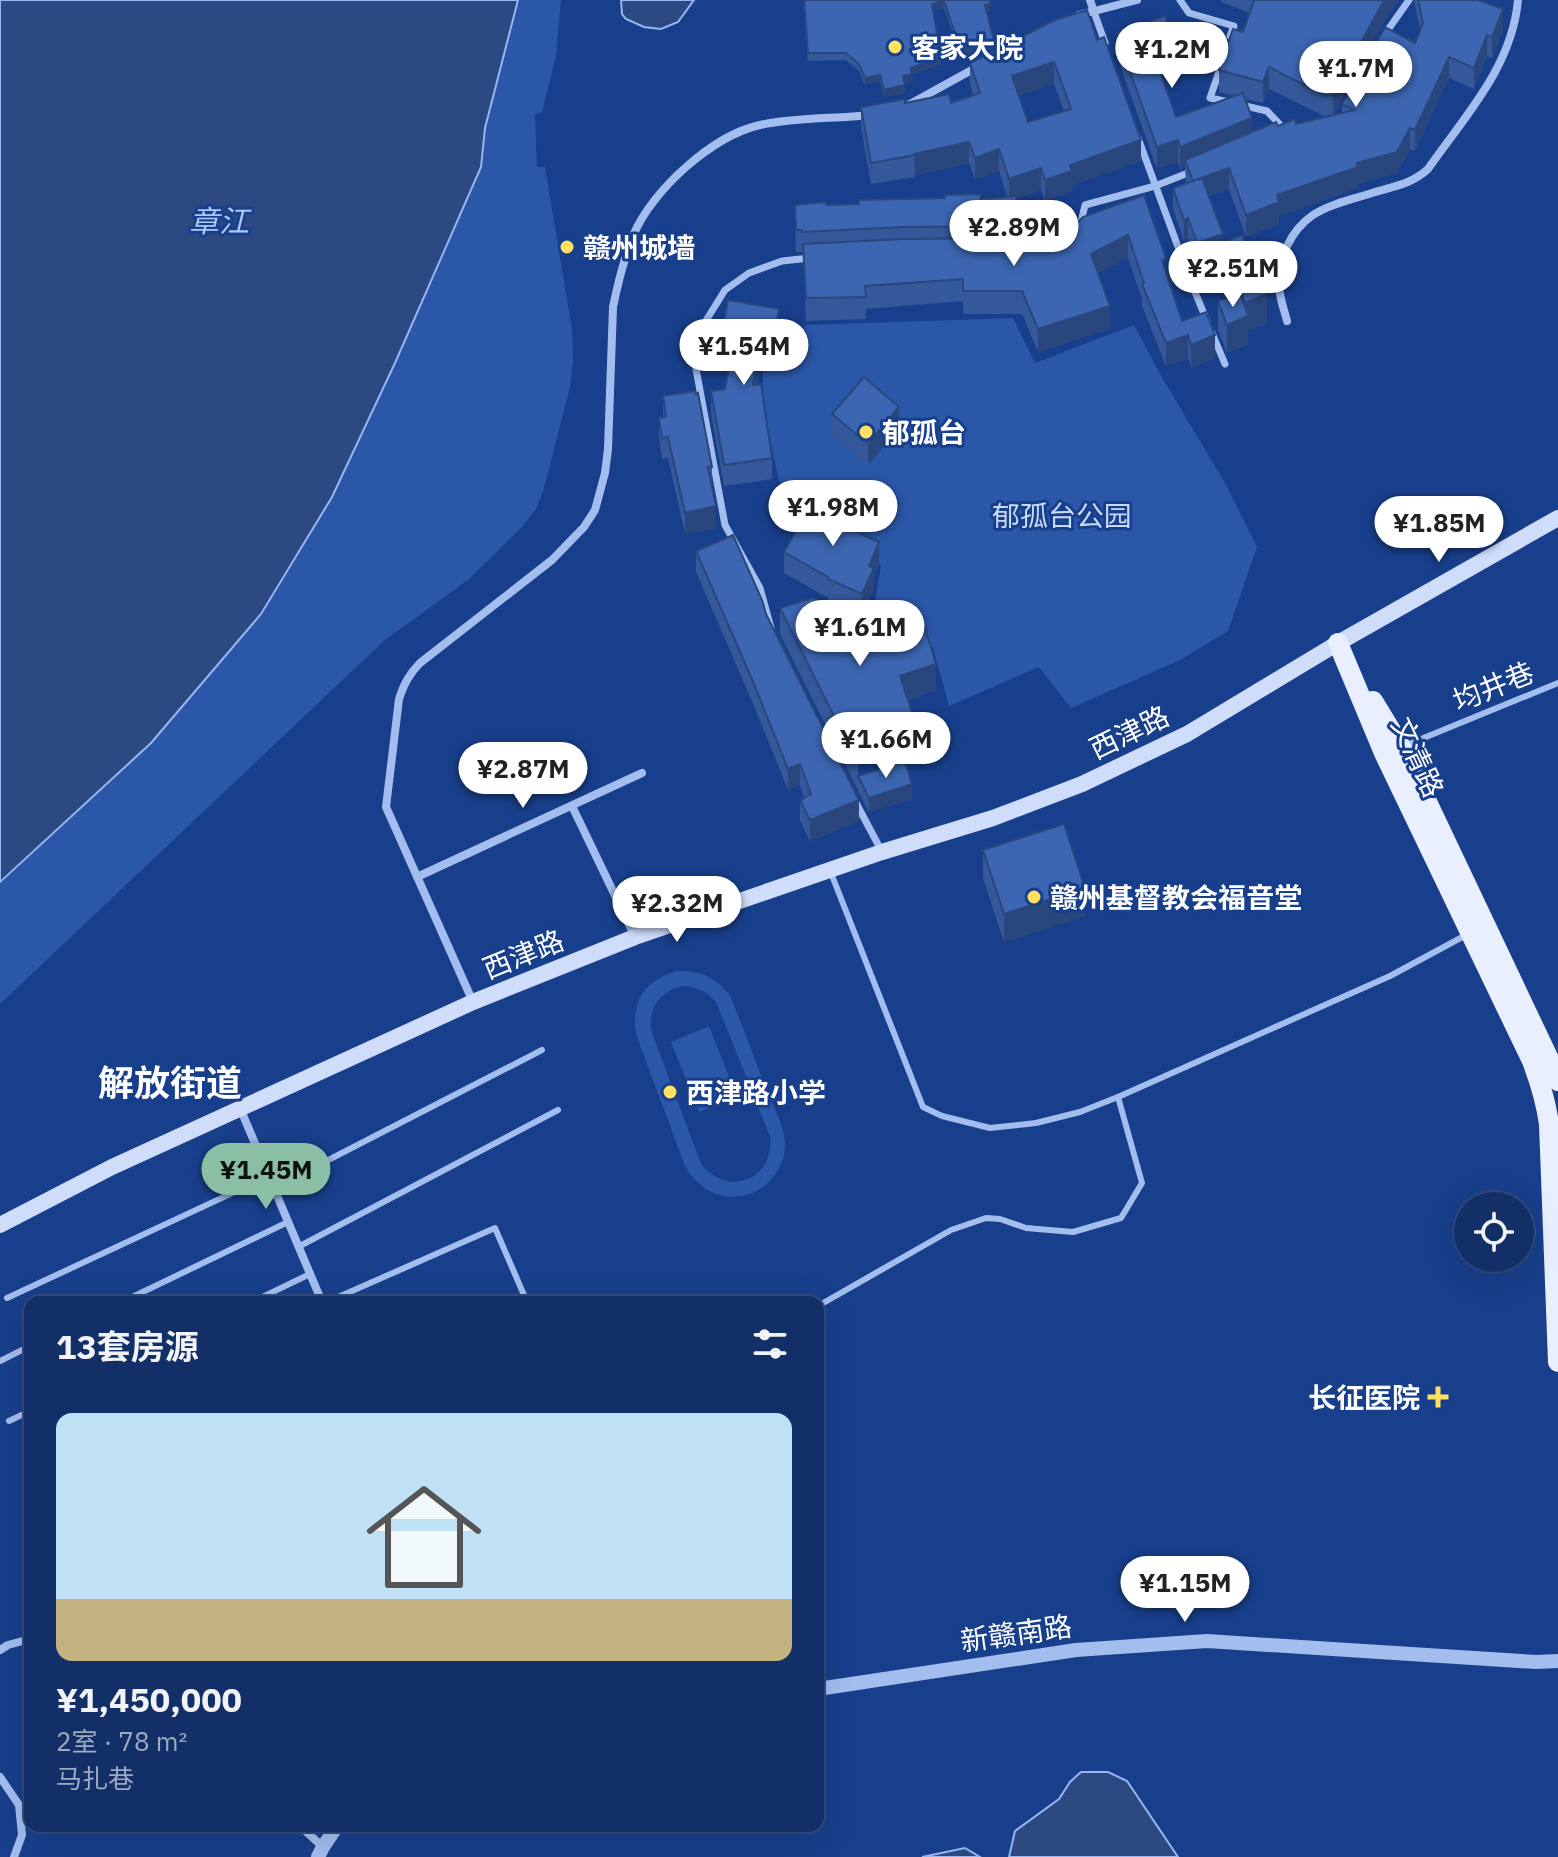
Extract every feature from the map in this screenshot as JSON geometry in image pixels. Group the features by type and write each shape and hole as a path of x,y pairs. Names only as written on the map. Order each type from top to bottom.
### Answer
{"main road":[{"name":"西津路","path":"0,1225 112,1167 473,1002 635,937 882,852 993,818 1082,784 1187,734 1338,643 1558,518"},
{"name":"文清路","path":"1338,643 1401,747 1541,1084 1547,1104 1555,1169 1558,1362"},
{"name":"文清路","path":"1338,643 1384,753 1558,1081"}],"street":[{"path":"1090,0 1109,55"},
{"path":"1069,18 1137,0"},
{"path":"1180,0 1189,13 1234,26 1229,40"},
{"path":"1382,40 1409,0"},
{"path":"1287,321 1278,281 1284,250 1291,237 1313,215 1326,208 1405,184 1428,169 1484,93 1511,40 1518,0"},
{"path":"1224,55 1210,98 1267,111 1287,132 1275,137"},
{"path":"897,109 992,58"},
{"path":"473,1002 386,807 403,685 420,663 552,560 584,527 595,510 608,449 613,307 618,283 634,233 662,193 694,160 742,130 774,123 880,114"},
{"path":"1135,128 1192,285 1225,364"},
{"path":"1077,237 1085,205 1155,186 1196,170"},
{"path":"772,633 760,588 725,525 696,369 702,327 725,290 749,273 782,261 820,258"},
{"path":"417,877 642,773"},
{"path":"854,799 882,852"},
{"path":"572,806 635,937"},
{"path":"240,1108 321,1296"},
{"path":"0,1650 24,1641"},
{"name":"新赣南路","path":"824,1688 1076,1650 1207,1641 1558,1661"},
{"path":"0,1777 19,1805 22,1835 14,1857"},
{"path":"305,1832 320,1852 333,1832"}],"lane":[{"name":"均井巷","path":"1401,747 1558,683"},
{"path":"830,871 923,1107 942,1116 990,1128 1036,1123 1080,1112 1118,1097 1390,976 1479,929"},
{"path":"274,1188 542,1050"},
{"path":"824,1303 951,1230 986,1218 1000,1219 1026,1228 1073,1232 1121,1218 1142,1183 1118,1097"},
{"path":"298,1247 558,1110"},
{"path":"7,1298 269,1176"},
{"path":"134,1296 288,1222"},
{"path":"338,1296 495,1228 524,1296"},
{"path":"264,1296 310,1274"},
{"path":"0,1361 24,1349"},
{"path":"9,1421 24,1414"}],"green space":[{"path":"518,0 561,0 556,56 542,112 535,114 537,167 545,167 572,329 573,360 570,387 536,509 468,580 385,640 0,1004 0,882 151,743 261,614 332,497 481,167 485,128"},
{"name":"郁孤台公园","path":"1013,318 1035,363 1134,325 1225,483 1257,547 1228,631 1180,660 1071,708 1039,667 949,706 933,647 868,642 881,566 810,516 779,481 763,405 763,369 806,325"},
{"path":"677,971 700,973 713,979 730,995 779,1118 785,1138 781,1164 770,1181 744,1196 712,1192 694,1179 685,1166 636,1034 638,1002 649,986","holes":["686,986 700,990 716,1002 770,1136 770,1151 765,1164 748,1179 736,1182 724,1180 701,1164 651,1030 657,1002 673,989"]},
{"path":"709,1026 737,1097 699,1112 671,1042"}],"water":[{"name":"章江","path":"0,0 518,0 485,128 481,167 332,497 261,614 151,743 0,882"},
{"path":"621,0 694,0 678,22 661,29 644,27 626,19 622,14"},
{"path":"1081,1772 1108,1772 1127,1781 1178,1857 1009,1857 1015,1831 1059,1799"},
{"path":"965,1848 980,1857 922,1857"}],"building":[{"name":"客家大院","path":"804,0 990,0 991,3 985,5 994,41 961,51 944,1 932,4 941,57 911,68 912,74 903,76 905,85 884,90 880,75 865,78 859,64 846,53 808,53"},
{"path":"1254,0 1384,0 1333,95 1326,96 1269,67 1263,82 1219,70 1233,29 1243,32"},
{"path":"1418,0 1478,0 1503,9 1492,37 1487,35 1474,68 1449,57 1415,130 1410,128 1397,152 1357,163 1358,167 1277,195 1279,202 1246,215 1229,168 1193,181 1185,160 1276,122 1278,126 1295,119 1296,124 1355,110 1342,104 1385,27 1415,43 1423,23"},
{"path":"1087,10 1097,40 1104,37 1141,140 1070,165 1072,171 1045,180 1041,168 1009,179 999,149 975,158 969,142 871,163 861,107 905,99 905,103 949,94 951,103 980,93 970,63 1055,20","holes":["1054,62 1071,109 1028,122 1012,76"]},
{"path":"1165,16 1175,46 1154,53 1176,117 1243,93 1252,118 1180,147 1178,140 1157,147 1116,33"},
{"path":"1202,178 1223,234 1197,243 1188,218 1184,220 1173,188"},
{"path":"981,194 981,199 1016,196 1023,222 1008,226 796,230 795,205 826,202 826,205 859,204 859,200"},
{"path":"1144,195 1166,258 1162,260 1182,321 1206,312 1215,335 1191,345 1188,335 1166,343 1142,284 1128,235 1091,254 1110,306 1038,329 1022,291 963,291 963,279 865,286 866,297 806,298 803,244 1010,238 1079,221"},
{"path":"1242,235 1267,294 1245,303 1221,243"},
{"path":"1240,293 1248,316 1227,325 1218,301"},
{"path":"728,300 779,309 775,331 763,329 753,385 761,384 772,458 724,465 711,391 725,389 736,329 723,326"},
{"path":"864,377 899,407 868,444 832,414"},
{"path":"698,393 712,467 708,467 716,506 685,513 668,437 662,438 659,418 666,416 663,396"},
{"path":"809,501 850,524 848,528 879,542 869,566 874,568 862,594 828,579 784,552"},
{"path":"733,535 766,614 859,800 810,820 800,800 811,794 800,764 788,769 696,551"},
{"path":"815,597 833,640 884,622 889,637 924,626 936,664 900,676 919,734 903,739 895,714 851,727 858,764 780,608"},
{"path":"905,761 912,784 869,798 858,776"},
{"path":"1064,824 1085,888 1004,914 983,850"}],"place":[{"name":"客家大院","path":"895,47"},
{"name":"赣州城墙","path":"567,247"},
{"name":"郁孤台","path":"866,432"},
{"name":"赣州基督教会福音堂","path":"1034,897"},
{"name":"西津路小学","path":"670,1092"},
{"name":"长征医院","path":"1438,1397"}],"district":[{"name":"解放街道","path":"170,1082"}]}
